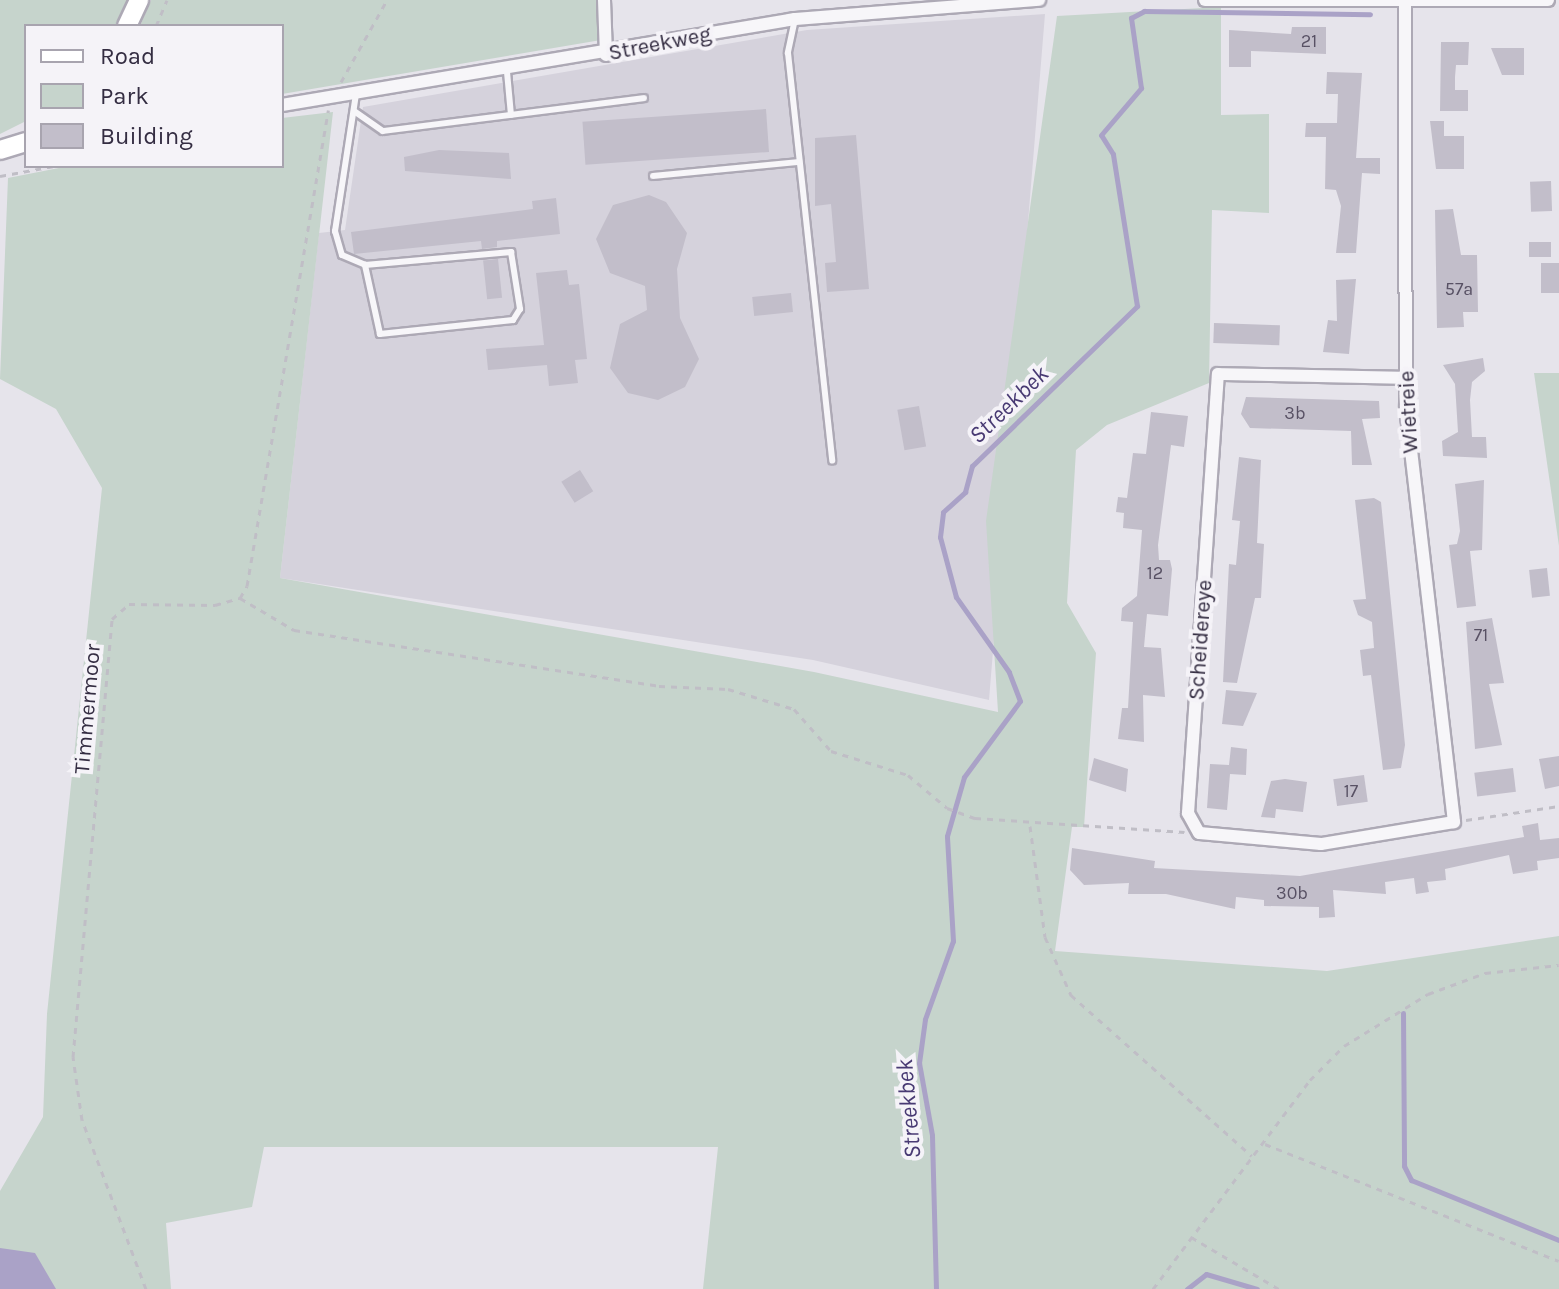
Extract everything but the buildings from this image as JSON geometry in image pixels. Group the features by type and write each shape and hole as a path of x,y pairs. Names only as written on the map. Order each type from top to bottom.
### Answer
{"main road":[{"path":"128,24 139,0"},
{"path":"0,150 24,143"}],"street":[{"path":"604,0 606,55"},
{"name":"Streekweg","path":"284,105 507,72 795,19 1039,0"},
{"path":"1205,0 1548,0"},
{"name":"Wietreie","path":"1405,1 1406,378 1430,656 1454,822"},
{"name":"Scheidereye","path":"1199,833 1188,813 1218,374 1406,378"},
{"path":"1199,833 1321,844 1454,822"}],"lane":[{"path":"795,19 788,53 832,461"},
{"path":"507,72 511,115"},
{"path":"356,94 335,231 342,255 365,265 511,252 520,309 513,320 380,334 365,265"},
{"path":"354,111 383,131 644,98"},
{"path":"653,176 799,162"}],"path":[{"path":"157,24 167,0"},
{"path":"387,0 330,98 287,376 240,598 294,630 659,686 728,689 794,709 831,751 908,775 947,808 967,814 1030,826 1199,833"},
{"path":"0,176 43,168"},
{"name":"Timmermoor","path":"146,1289 86,1133 73,1057 112,619 129,604 215,605 240,598"},
{"path":"1454,822 1559,806"},
{"path":"1030,826 1045,937 1071,995 1252,1156"},
{"path":"1153,1289 1252,1156 1265,1144 1310,1080 1381,1019 1485,973 1559,965"},
{"path":"1265,1144 1559,1261"},
{"path":"1191,1237 1279,1289"}],"shaded area":[{"path":"1045,14 989,700 813,660 280,578 319,233 345,230 363,107 807,30"},
{"path":"0,1248 35,1253 56,1289 0,1289"}],"green space":[{"path":"0,0 129,0 117,24 24,24 24,122 0,134"},
{"path":"151,0 599,0 601,40 284,94 284,24 141,24"},
{"path":"1221,7 1221,115 1269,114 1269,213 1212,210 1209,383 1107,425 1076,450 1067,603 1096,653 1084,827 1072,827 1055,951 1327,971 1559,936 1559,1289 703,1289 718,1147 264,1147 252,1207 166,1223 171,1289 0,1289 0,1191 43,1117 47,1014 102,488 56,409 0,379 8,178 59,168 284,168 284,118 333,112 280,578 814,672 998,712 986,521 1057,16"},
{"path":"1534,373 1559,373 1559,546"}],"waterway":[{"name":"Streekbek","path":"936,1289 932,1135 919,1063 925,1019 953,941 947,836 964,777 1020,701 1009,672 956,597 940,537 943,512 965,492 972,466 1137,306 1113,154 1101,135 1141,88 1131,18 1144,11 1370,14"},
{"path":"1403,1013 1404,1166 1411,1180 1559,1240"},
{"path":"1187,1289 1206,1274 1257,1289"}]}
